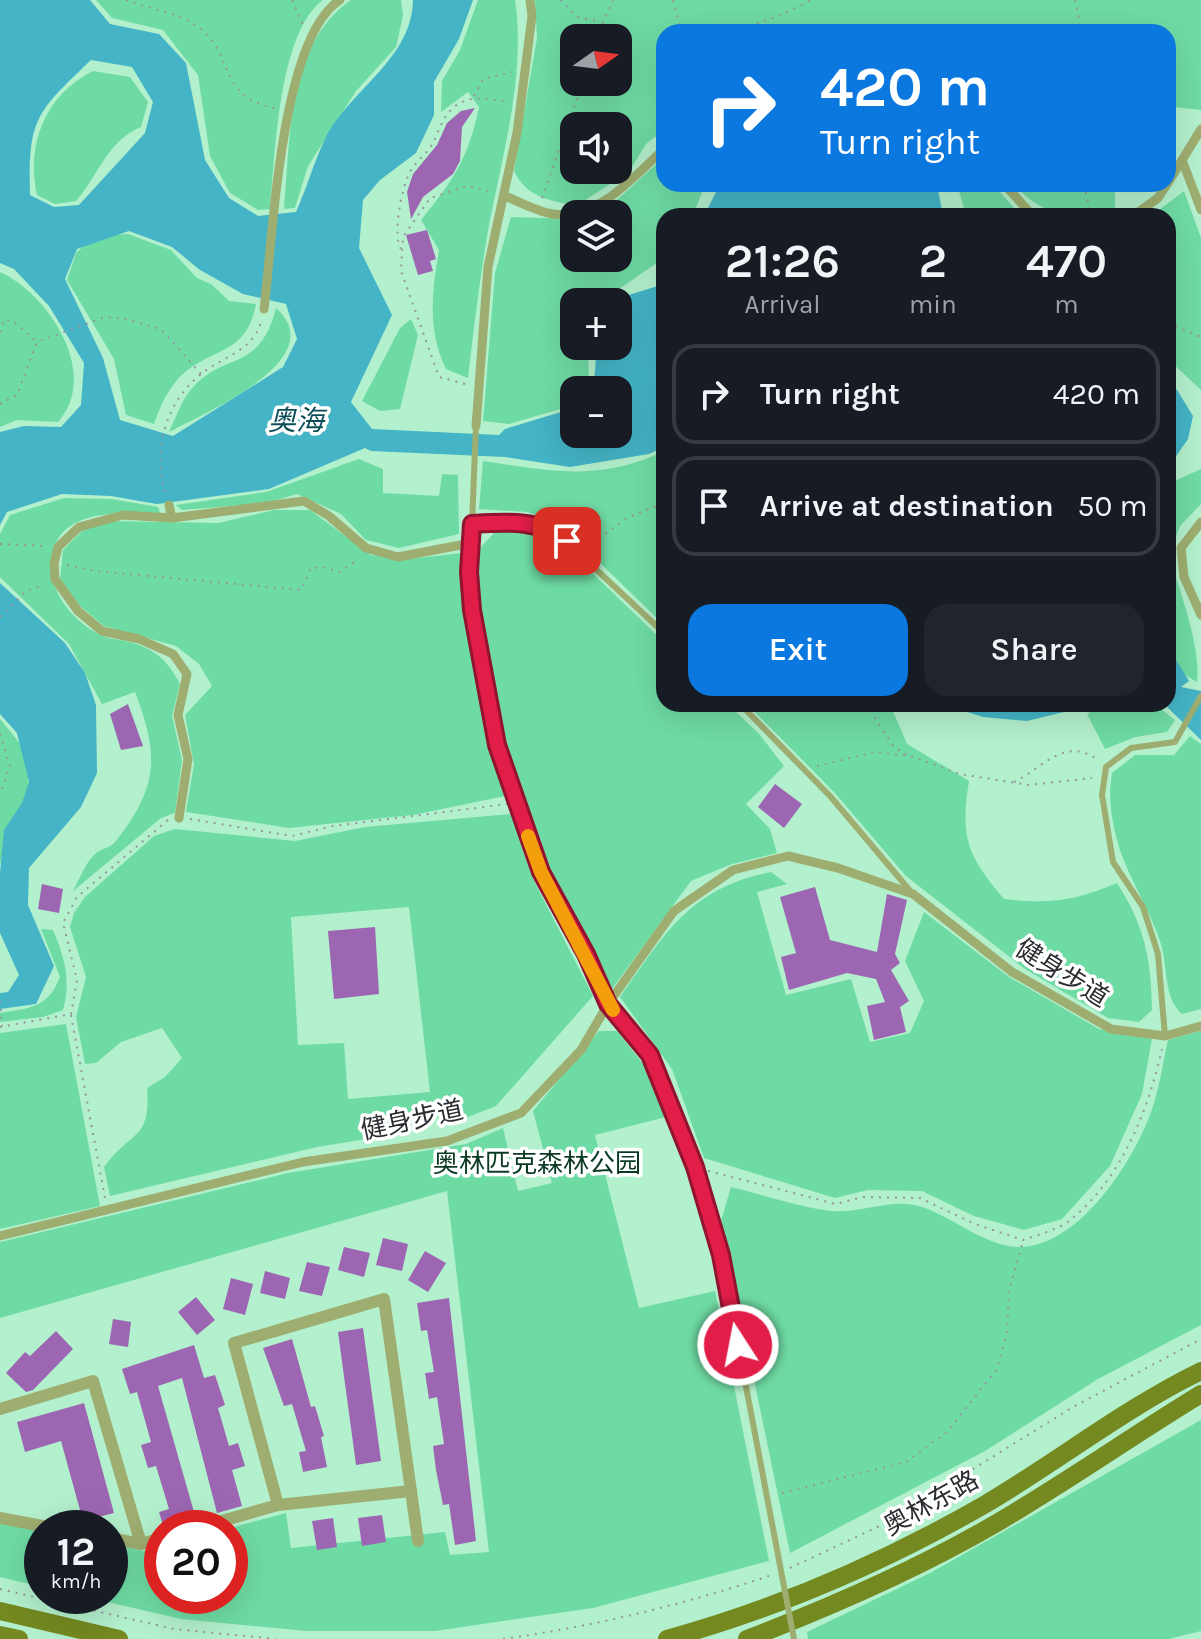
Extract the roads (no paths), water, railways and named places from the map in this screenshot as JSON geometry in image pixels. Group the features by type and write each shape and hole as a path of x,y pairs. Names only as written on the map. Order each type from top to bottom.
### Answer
{"main road":[{"name":"奥林东路","path":"667,1639 739,1619 830,1584 895,1553 984,1505 1201,1371"},
{"name":"奥林东路","path":"747,1639 838,1604 995,1524 1201,1394"},
{"path":"0,1611 119,1639"},
{"path":"0,1635 19,1639"}],"street":[{"path":"264,309 288,111 300,59 309,37 328,8 340,0"},
{"path":"476,426 488,267 505,196 521,99 532,16 530,0"},
{"path":"1176,170 1201,129"},
{"path":"505,196 554,214 589,209 609,199 656,156"},
{"path":"1182,160 1201,210"},
{"path":"1011,192 1026,208"},
{"path":"1144,208 1162,192"},
{"path":"179,818 188,759 178,715 187,674 173,654 139,639 102,631 78,611 55,579 55,562 58,547 79,527 123,515 172,518 304,501 374,550 398,557 471,543"},
{"path":"169,505 172,518"},
{"path":"1201,522 1181,548 1184,577 1201,615"},
{"name":"健身步道","path":"0,1236 303,1162 447,1141 521,1113 581,1050 608,1004 674,911 733,870 788,856 838,868 913,894 1012,972 1111,1029 1165,1036 1201,1026"},
{"path":"278,1505 234,1343 384,1299 418,1541"},
{"path":"0,1409 93,1381 141,1544"},
{"path":"248,1514 278,1505 411,1491"},
{"path":"0,1518 24,1523"},
{"path":"128,1541 144,1543"}],"lane":[{"path":"476,426 471,543 472,610 488,708 541,872 586,954 608,1004 650,1055 695,1167 721,1255 794,1639"},
{"path":"472,524 519,522 555,531 656,625"},
{"path":"1165,1036 1158,954 1143,907 1113,862 1102,795 1106,767 1131,748 1175,742 1201,696"},
{"path":"748,712 804,769 913,894"}],"water":[{"name":"奥海","path":"0,0 90,0 110,24 159,34 186,63 205,160 229,198 258,216 296,212 326,137 350,104 392,57 410,21 413,0 473,0 459,39 434,82 434,115 416,153 380,180 363,200 359,248 392,315 351,402 372,429 499,435 505,429 560,412 560,448 632,448 632,376 595,376 596,360 632,360 632,294 656,286 656,451 570,467 505,457 371,451 365,448 269,489 157,504 111,496 62,494 7,512 0,525 0,432 24,426 61,427 81,405 84,363 49,306 14,269 0,263","holes":["91,60 132,67 153,102 145,133 79,205 54,207 30,195 31,148 40,118 58,92","129,231 172,247 200,270 243,294 286,304 297,339 283,367 173,436 120,420 103,358 65,279 77,249"]},
{"path":"716,192 938,192 942,208 708,208"},
{"path":"1176,389 1193,416 1188,439 1176,456"},
{"path":"0,583 65,643 85,673 96,705 97,773 81,807 29,868 28,905 54,966 36,1004 0,1009 0,993 8,992 19,975 0,933 4,830 22,803 29,782 17,733 0,714"},
{"path":"1176,660 1189,681 1181,687 1201,691 1201,740 1172,712 1176,712"},
{"path":"967,712 1064,712 1027,721 983,717"}],"park label":[{"name":"奥林匹克森林公园","path":"537,1163"}]}
